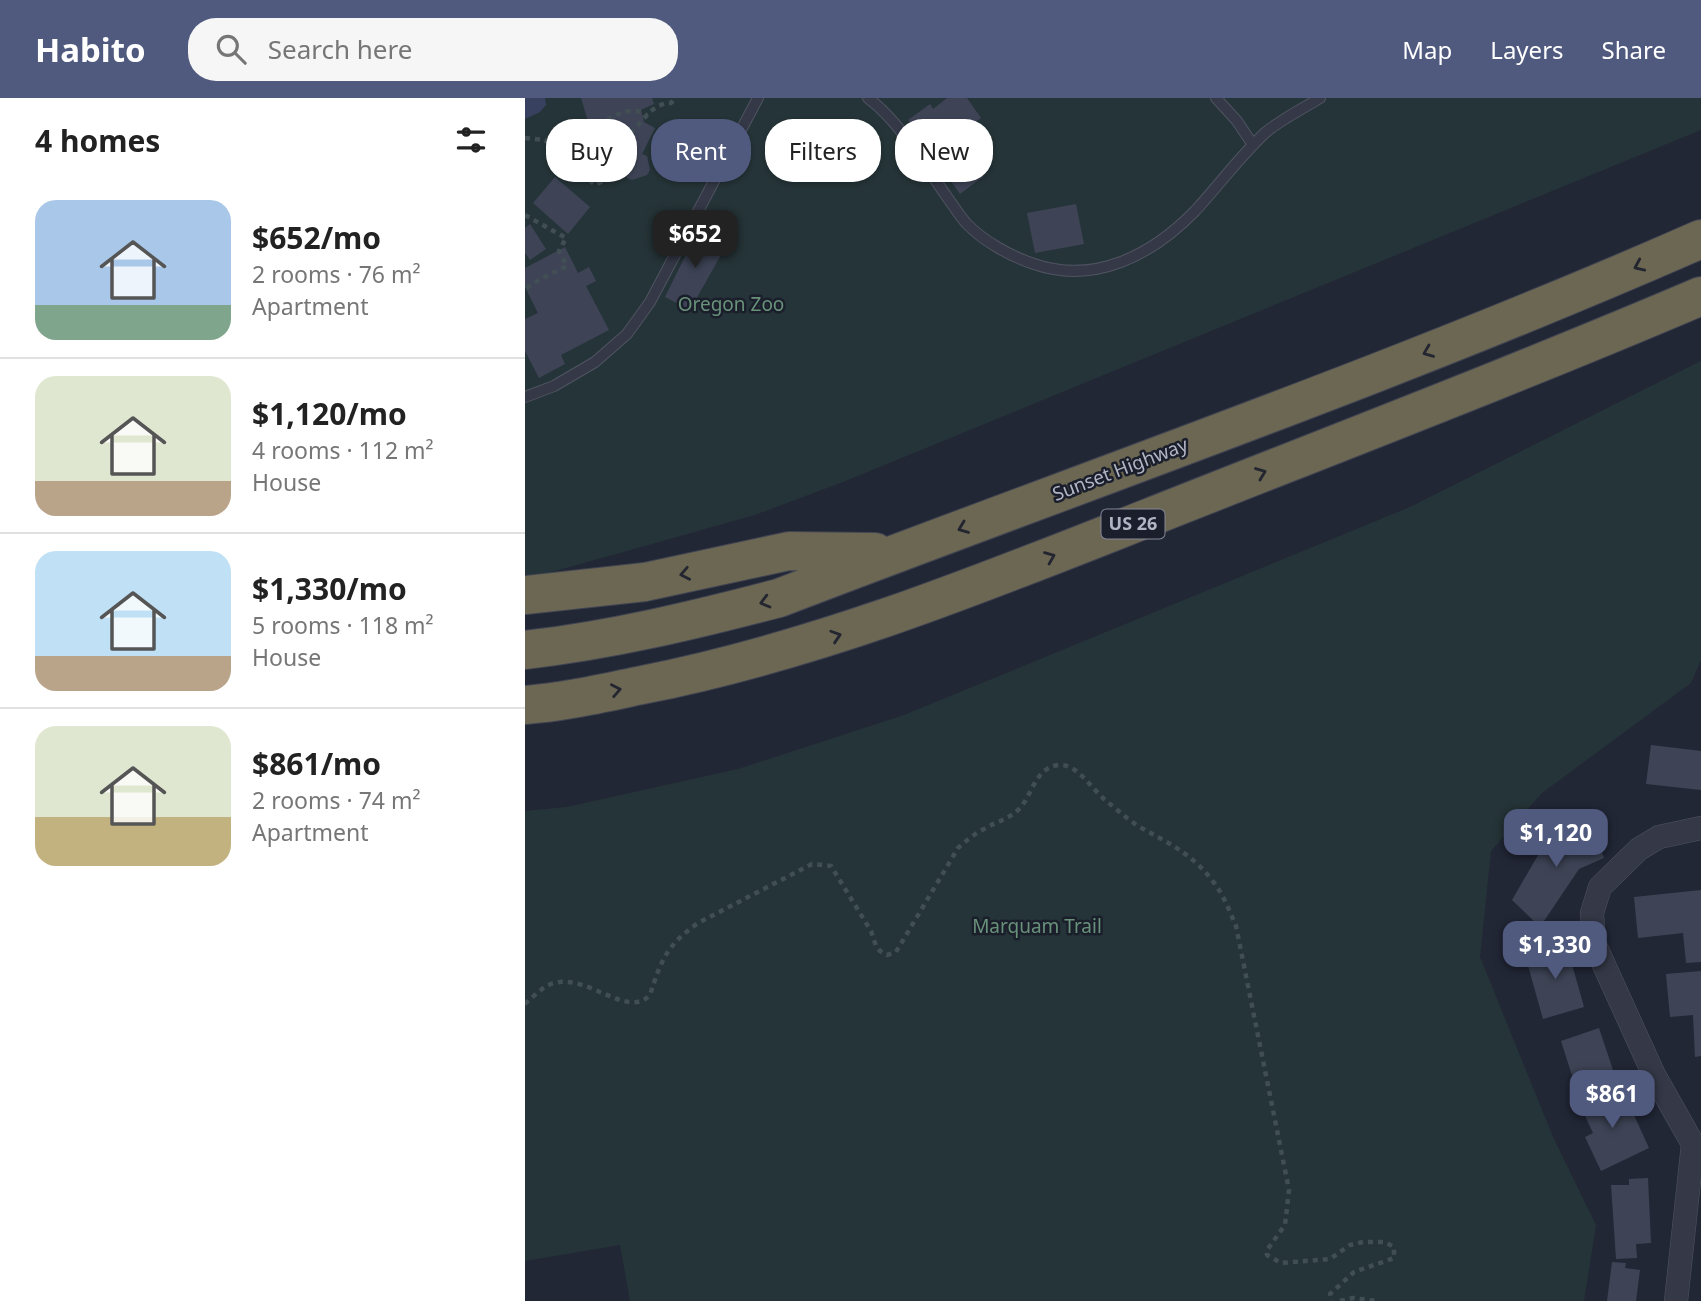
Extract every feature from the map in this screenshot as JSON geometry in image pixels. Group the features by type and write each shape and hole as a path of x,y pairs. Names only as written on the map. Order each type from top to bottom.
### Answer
{"highway":[{"name":"Sunset Highway","path":"525,650 575,645 691,621 779,598 1347,384 1612,278 1701,239"},
{"name":"US 26","path":"533,707 752,660 831,638 952,596 1547,361 1701,296"},
{"path":"525,595 645,582 789,551 898,552"}],"street":[{"path":"1676,1301 1693,1144 1654,1075 1594,943 1591,914 1600,887 1639,849 1659,837 1701,828"}],"lane":[{"path":"525,397 554,386 595,362 627,334 650,302 758,98"},
{"path":"868,98 894,122 965,222 986,239 1024,260 1050,269 1076,273 1102,269 1152,247 1192,213 1229,168 1269,130 1320,98"},
{"path":"1216,98 1237,121 1253,145"}],"path":[{"path":"637,127 660,103 671,103 676,98"},
{"path":"610,119 634,109 641,110 647,116"},
{"path":"525,138 546,141"},
{"path":"525,215 566,238 559,251 567,266 525,289"},
{"path":"525,1004 549,985 569,981 584,984 631,1004 646,1000 671,946 698,923 806,866 818,864 831,866 835,871 871,930 880,951 887,955 896,952 958,848 970,837 1017,812 1027,801 1040,774 1045,770 1058,765 1071,767 1136,825 1182,850 1212,879 1236,926 1289,1190 1285,1225 1267,1253 1273,1260 1281,1263 1330,1259 1350,1245 1363,1242 1389,1243 1395,1250 1395,1256 1391,1260 1365,1266 1347,1276 1330,1294 1331,1301"},
{"path":"1340,1301 1353,1297 1376,1301"}],"green space":[{"name":"Oregon Zoo","path":"525,98 1701,98 1701,130 843,482 755,515 552,572 525,576"},
{"name":"Marquam Trail","path":"1701,361 1701,660 1691,683 1542,793 1491,851 1480,957 1553,1137 1596,1225 1584,1301 630,1301 620,1245 525,1261 525,811 567,807 738,769 904,715 1410,507"}],"water":[{"path":"525,98 545,98 546,105 540,112 525,119"}],"building":[{"path":"581,98 652,98 654,104 641,110 644,122 651,126 651,136 642,154 647,156 650,170 647,175 637,178 637,119 587,119"},
{"path":"947,98 967,98 981,118 909,119 930,104 933,109"},
{"path":"551,182 561,182 590,207 568,234 533,203"},
{"path":"951,182 976,182 960,194"},
{"path":"1076,204 1084,244 1035,253 1027,213"},
{"path":"530,224 546,249 530,260 525,253 525,228"},
{"path":"698,230 726,246 690,310 665,297"},
{"path":"565,247 578,273 589,267 596,281 586,286 609,330 561,355 565,364 539,378 525,351 525,319 538,313 525,287 525,268"},
{"path":"1651,745 1701,751 1701,790 1646,784"},
{"path":"1559,819 1587,833 1594,830 1604,858 1579,869 1540,927 1512,900"},
{"path":"1701,890 1701,962 1686,963 1683,933 1638,938 1634,897"},
{"path":"1566,943 1584,1007 1543,1019 1525,955"},
{"path":"1701,971 1701,1056 1695,1057 1693,1015 1670,1017 1666,974"},
{"path":"1599,1028 1615,1076 1576,1088 1561,1041"},
{"path":"1615,1088 1628,1115 1633,1113 1649,1148 1601,1171 1585,1137 1593,1133 1580,1105"},
{"path":"1648,1178 1651,1243 1636,1244 1637,1258 1616,1259 1611,1185 1629,1185 1629,1179"},
{"path":"1612,1262 1626,1263 1625,1268 1640,1270 1636,1301 1607,1301"}]}
